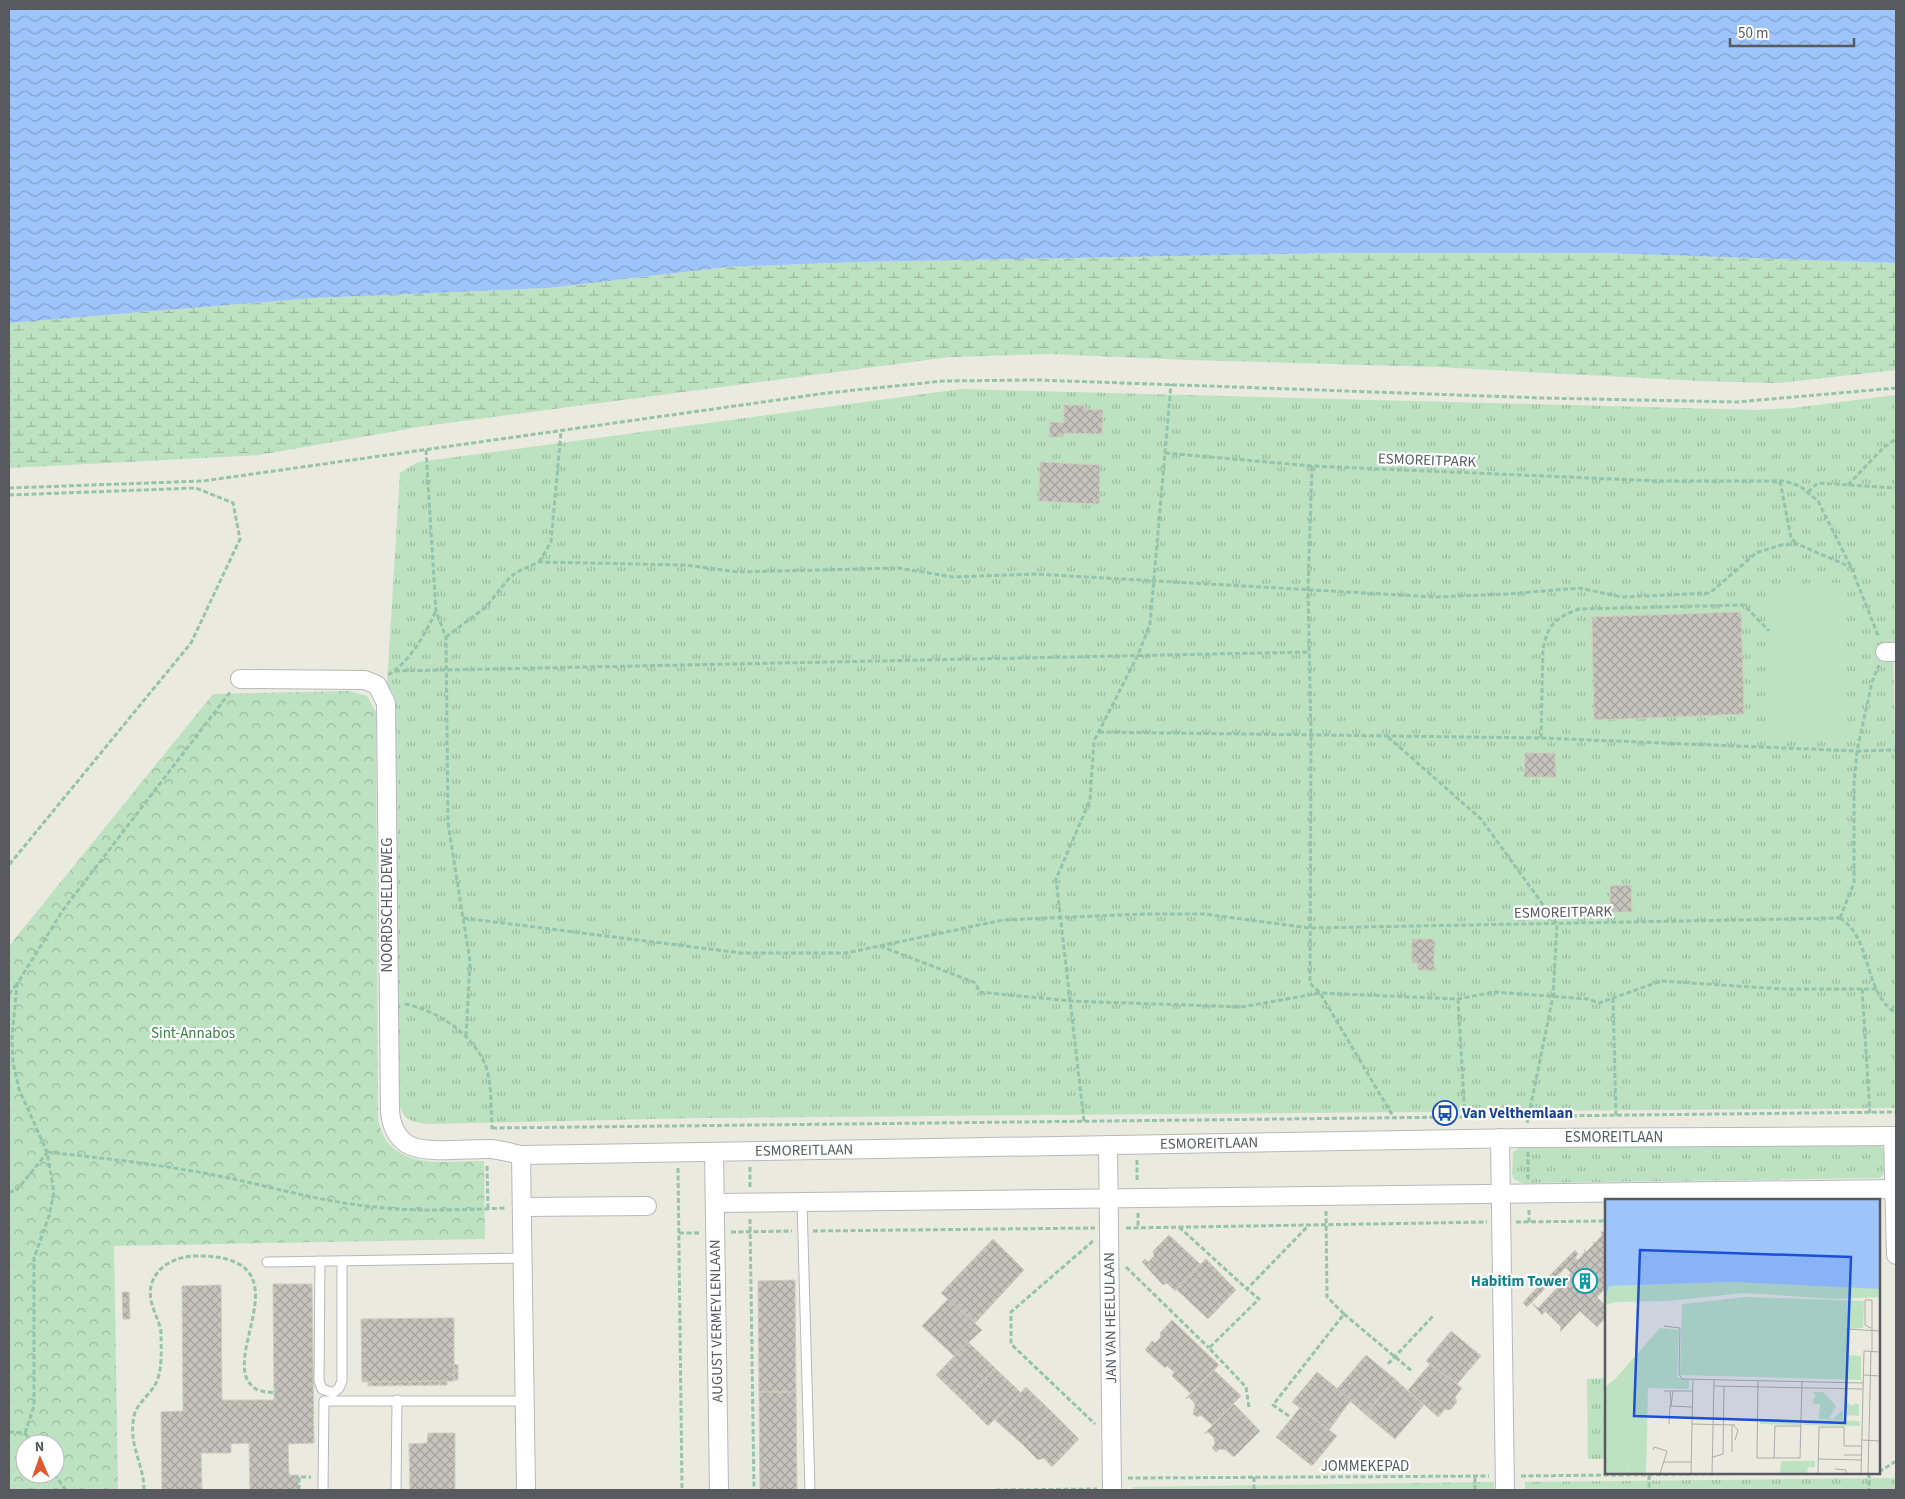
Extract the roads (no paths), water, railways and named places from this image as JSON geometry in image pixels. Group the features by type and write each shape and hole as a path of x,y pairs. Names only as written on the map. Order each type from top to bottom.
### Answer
{"street":[{"name":"NOORDSCHELDEWEG","path":"240,678 356,679 377,685 386,703 388,999 391,1124 399,1138 408,1145 420,1149 492,1149 521,1155"},
{"name":"ESMOREITLAAN","path":"521,1155 1500,1138 1895,1136"},
{"path":"1895,1136 1896,1255"},
{"path":"1500,1138 1501,1194 1507,1227 1511,1481"},
{"name":"JAN VAN HEELULAAN","path":"1108,1145 1108,1198 1116,1232 1112,1440 1119,1485"},
{"name":"AUGUST VERMEYLENLAAN","path":"714,1152 719,1490"},
{"path":"521,1155 526,1490"},
{"path":"715,1203 1896,1189"},
{"path":"522,1207 647,1206"}],"lane":[{"path":"802,1202 810,1490"},
{"path":"267,1262 523,1258"},
{"path":"320,1261 319,1381 322,1389 333,1393 339,1388 342,1381 342,1261"},
{"path":"396,1490 397,1400"},
{"path":"323,1490 324,1401 525,1401"}],"water":[{"path":"9,9 1896,9 1896,263 1604,253 1340,253 859,262 727,267 549,288 315,298 9,323"}],"place":[{"name":"Van Velthemlaan","path":"1445,1113"},
{"name":"Habitim Tower","path":"1585,1281"}],"park label":[{"name":"Sint-Annabos","path":"193,1033"}]}
